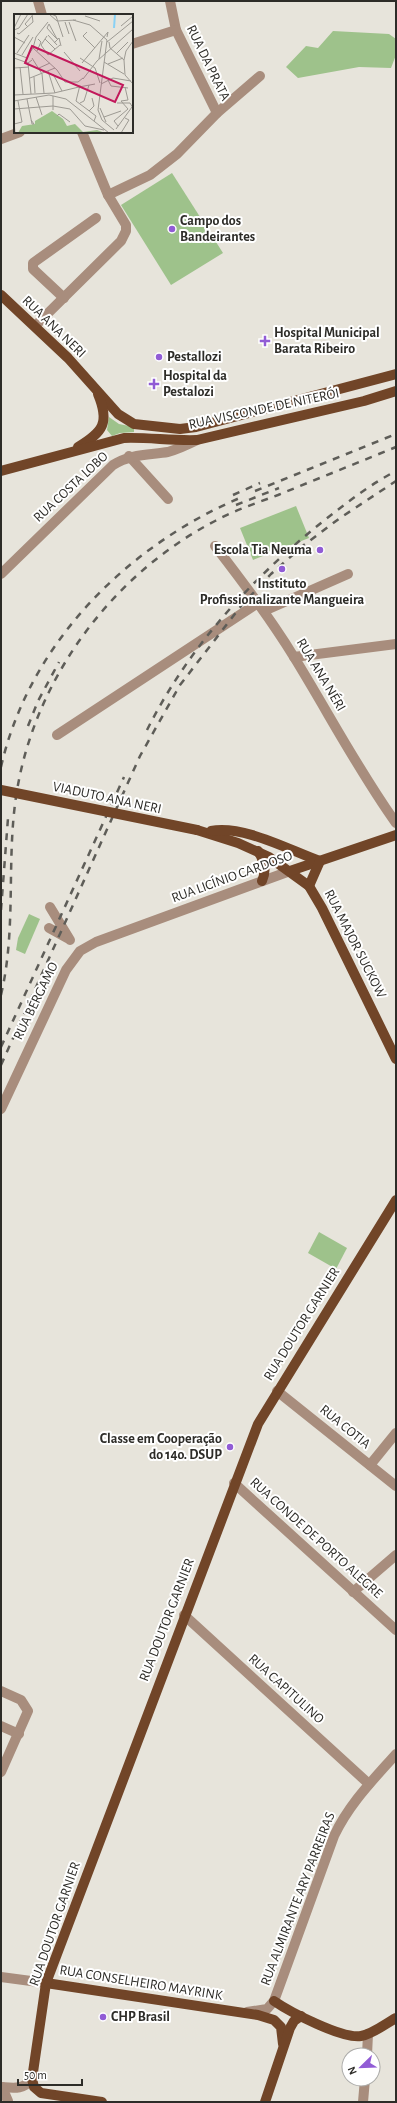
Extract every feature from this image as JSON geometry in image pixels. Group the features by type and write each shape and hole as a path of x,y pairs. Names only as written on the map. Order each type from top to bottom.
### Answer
{"main road":[{"name":"RUA ANA NERI","path":"1,296 35,326 88,379"},
{"name":"RUA VISCONDE DE NITERÓI","path":"88,379 118,414 134,424 180,429 196,427 396,374"},
{"path":"383,378 386,394"},
{"path":"1,471 66,453 95,437 101,429 104,416 102,404 88,379"},
{"path":"358,384 364,401"},
{"name":"RUA VISCONDE DE NITERÓI","path":"66,453 124,438 143,437 177,441 197,440 364,401 396,391"},
{"name":"VIADUTO ANA NERI","path":"1,790 208,832 258,851 290,871"},
{"name":"VIADUTO ANA NERI","path":"208,832 224,831 264,839 320,861"},
{"name":"RUA LICÍNIO CARDOSO","path":"290,871 396,835"},
{"path":"258,851 262,857 265,870 262,880"},
{"path":"309,886 320,861"},
{"name":"RUA MAJOR SUCKOW","path":"290,871 309,886 322,908 396,1059"},
{"name":"RUA DOUTOR GARNIER","path":"32,2079 46,1983 234,1483 258,1424 277,1390 396,1202"},
{"name":"RUA CONSELHEIRO MAYRINK","path":"46,1983 236,2012"},
{"path":"274,2001 301,2016 343,2035 356,2036 368,2034 396,2018"},
{"path":"236,2012 274,2020 283,2030 283,2044"},
{"path":"265,2102 283,2044 291,2025 301,2016"},
{"path":"32,2079 34,2087 41,2093 54,2098 102,2102"}],"street":[{"path":"38,1 42,14"},
{"name":"RUA DA PRATA","path":"170,1 176,30 217,113"},
{"path":"133,44 176,30"},
{"path":"108,195 150,175 177,154 217,113 260,76"},
{"path":"1,139 17,133"},
{"path":"35,326 120,241 126,231 126,225 108,195 82,133"},
{"path":"64,298 33,269 33,263 96,218"},
{"name":"RUA COSTA LOBO","path":"1,574 113,465 129,456 182,448 197,440"},
{"path":"129,456 168,499"},
{"name":"RUA ANA NÉRI","path":"215,546 261,607 294,657 380,800 396,822"},
{"path":"57,735 261,607 348,574"},
{"path":"294,657 396,644"},
{"name":"RUA LICÍNIO CARDOSO","path":"80,951 96,942 290,871"},
{"path":"50,907 70,940 80,951"},
{"path":"49,928 70,940"},
{"name":"RUA BÉRGAMO","path":"1,1109 64,974 80,951"},
{"name":"RUA COTIA","path":"277,1390 396,1486"},
{"path":"370,1465 396,1434"},
{"name":"RUA CONDE DE PORTO ALEGRE","path":"234,1483 396,1630"},
{"path":"353,1592 396,1555"},
{"name":"RUA CAPITULINO","path":"184,1615 369,1784"},
{"path":"1,1691 21,1700 27,1707 27,1715 1,1772"},
{"path":"1,1726 19,1734"},
{"name":"RUA ALMIRANTE ARY PARREIRAS","path":"274,2001 334,1836 343,1817 369,1784 396,1754"},
{"name":"RUA CONSELHEIRO MAYRINK","path":"1,1977 46,1983"},
{"name":"RUA CONSELHEIRO MAYRINK","path":"236,2012 256,2012 267,2008 274,2001"},
{"path":"367,2047 368,2034"},
{"path":"2,2087 14,2089 23,2087 32,2079"},
{"path":"2,2087 8,2102"},
{"path":"363,2102 364,2087"},
{"path":"8,2102 14,2089"}],"green space":[{"path":"333,31 389,34 396,39 396,55 391,68 359,67 298,78 286,67 306,46 318,48"},
{"name":"Campo dos Bandeirantes","path":"172,173 223,253 171,285 121,205"},
{"path":"109,417 119,424 134,427 134,432 120,433 112,436 107,430"},
{"path":"296,506 309,538 253,560 240,528"},
{"path":"29,914 40,919 25,954 16,950 18,938"},
{"path":"319,1232 347,1248 336,1269 308,1253"}],"railway":[{"path":"255,491 396,434"},
{"path":"1,995 6,971 10,923 15,804 24,760 38,717 57,677 81,638 109,603 141,572 177,544 230,513 396,447"},
{"path":"147,730 163,700 201,643 246,592 270,568 321,523 348,502 386,476 396,471"},
{"path":"1,1065 140,756 180,685 241,606 271,574 304,545 340,518 396,481"},
{"path":"233,495 260,483"},
{"path":"236,505 279,488"},
{"path":"1,767 15,722 34,679 60,640 89,604 123,571 160,542 200,517 242,497"},
{"path":"28,726 38,701 59,662"},
{"path":"1,1047 124,777"},
{"path":"1,910 8,818"}],"place":[{"name":"Campo dos Bandeirantes","path":"172,229"},
{"name":"Hospital Municipal Barata Ribeiro","path":"265,341"},
{"name":"Pestallozi","path":"159,357"},
{"name":"Hospital da Pestalozi","path":"154,384"},
{"name":"Escola Tia Neuma","path":"320,550"},
{"name":"Instituto Profissionalizante Mangueira","path":"282,569"},
{"name":"Classe em Cooperação do 14o. DSUP","path":"230,1447"},
{"name":"CHP Brasil","path":"103,2017"}]}
